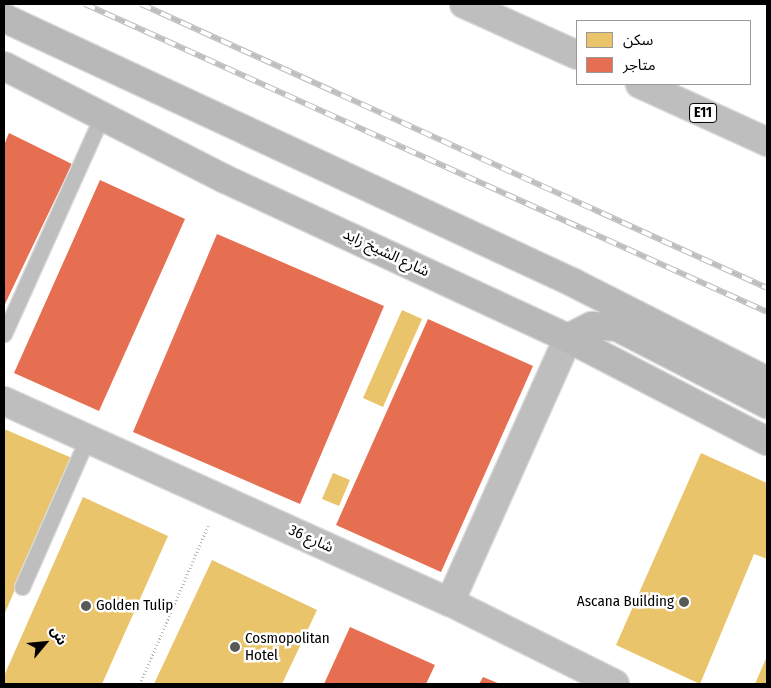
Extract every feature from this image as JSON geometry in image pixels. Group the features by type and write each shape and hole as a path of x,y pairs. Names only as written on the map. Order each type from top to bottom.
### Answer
{"main road":[{"path":"464,4 576,55"},
{"name":"E11","path":"642,85 767,142"},
{"path":"450,602 568,338"},
{"name":"شارع 36","path":"4,401 450,602 615,684"}],"street":[{"path":"4,18 574,283 767,381"},
{"name":"شارع الشيخ زايد","path":"4,66 226,179 568,338 767,441"},
{"path":"568,338 592,326 617,327 767,404"}],"lane":[{"path":"4,334 102,116"},
{"path":"22,588 87,438"}],"path":[{"path":"140,684 221,498"}],"building: سكن":[{"path":"402,310 422,319 383,407 363,398"},
{"path":"4,429 72,458 4,615"},
{"name":"Ascana Building","path":"701,453 767,483 767,559 754,554 700,684 616,645"},
{"path":"333,473 350,480 339,506 322,499"},
{"name":"Golden Tulip","path":"83,497 168,536 102,684 4,684 4,676"},
{"name":"Cosmopolitan Hotel","path":"212,560 317,610 282,684 154,684"},
{"path":"767,656 767,684 755,684"}],"building: متاجر":[{"path":"9,133 72,164 4,306 4,145"},
{"path":"100,180 185,219 99,411 14,373"},
{"path":"217,234 384,306 300,504 133,432"},
{"path":"428,319 533,366 441,572 336,525"},
{"path":"350,627 435,665 426,684 324,684"},
{"path":"483,677 500,684 479,684"}],"railway":[{"path":"85,4 767,312"},
{"path":"141,4 767,288"}],"place":[{"name":"Ascana Building","path":"684,602"},
{"name":"Golden Tulip","path":"86,606"},
{"name":"Cosmopolitan Hotel","path":"235,647"}]}
